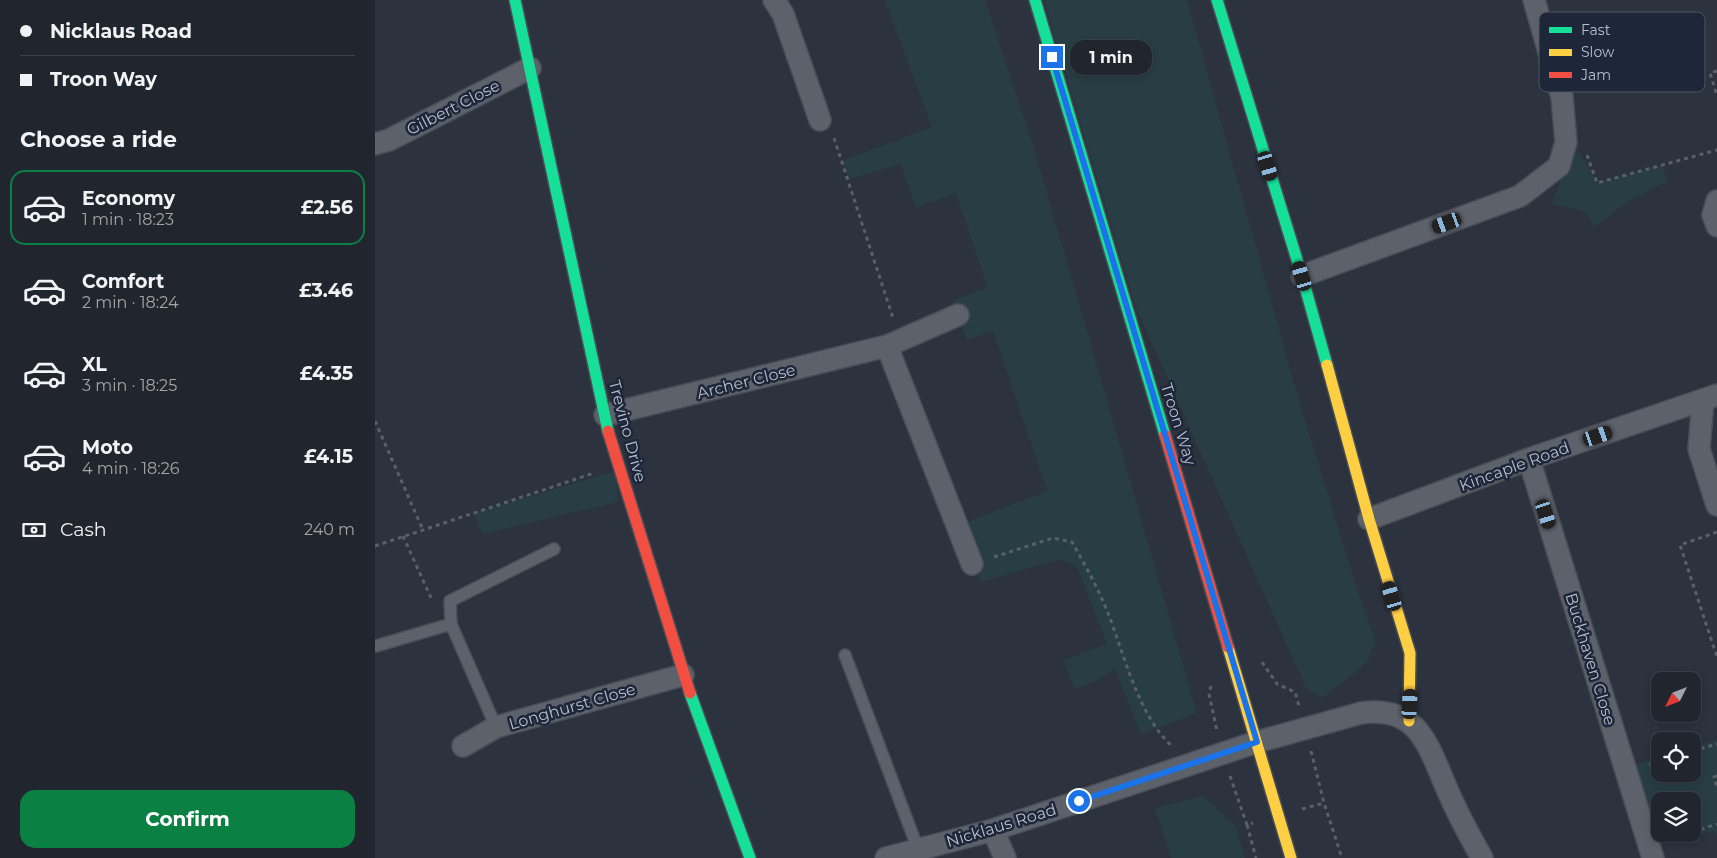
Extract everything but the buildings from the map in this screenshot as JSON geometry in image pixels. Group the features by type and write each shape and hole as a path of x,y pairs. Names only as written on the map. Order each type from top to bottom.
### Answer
{"main road":[{"name":"Trevino Drive","path":"515,0 605,415 683,675 750,858"},
{"name":"Troon Way","path":"1035,0 1291,858"},
{"path":"1217,0 1302,276 1369,520 1409,653 1409,721"}],"street":[{"path":"774,0 783,14 820,120"},
{"path":"1534,0 1539,17"},
{"name":"Gilbert Close","path":"375,144 389,140 530,68"},
{"path":"1302,276 1520,196 1559,166 1566,142 1561,92"},
{"path":"1717,201 1713,216 1717,226"},
{"name":"Archer Close","path":"605,415 894,343 958,315"},
{"path":"894,343 972,564"},
{"path":"1710,398 1699,449 1717,505"},
{"name":"Kincaple Road","path":"1369,520 1529,459 1710,398"},
{"name":"Buckhaven Close","path":"1529,459 1653,858"},
{"name":"Longhurst Close","path":"463,746 496,727 683,675"},
{"name":"Nicklaus Road","path":"886,858 993,830 1257,742 1361,713 1385,712 1409,721"},
{"path":"1409,721 1422,735 1434,755 1464,826 1482,858"},
{"path":"993,830 1005,858"}],"lane":[{"path":"496,727 451,624 450,602 554,550"},
{"path":"376,646 451,624"},
{"path":"845,655 918,850"}],"path":[{"path":"1717,71 1710,73 1717,96"},
{"path":"820,120 830,127 894,343"},
{"path":"1566,142 1584,149 1597,183 1717,150"},
{"path":"375,421 423,530"},
{"path":"375,546 619,465"},
{"path":"1717,532 1680,546 1717,657"},
{"path":"403,536 433,603 450,602"},
{"path":"972,564 1053,538 1072,542 1094,581 1146,710 1165,740 1192,763"},
{"path":"1701,749 1717,744"},
{"path":"1717,776 1714,777 1717,788"},
{"path":"1324,803 1342,858"},
{"path":"1701,829 1717,824"},
{"path":"1247,825 1257,858"}],"green space":[{"path":"885,0 985,0 1037,158 1197,713 1141,734 1115,669 1095,681 1074,689 1064,660 1107,644 1077,567 1060,559 981,582 959,525 1047,491 993,331 967,340 952,302 987,287 956,193 916,208 901,164 849,179 841,161 932,127"},
{"path":"1044,0 1187,0 1300,404 1362,605 1376,640 1367,662 1323,698 1306,688 1136,308"},
{"path":"1571,152 1580,153 1597,183 1662,165 1668,181 1629,201 1594,227 1586,212 1552,204"},
{"path":"616,471 618,502 482,534 474,513"},
{"path":"1717,740 1717,837 1715,831 1701,834 1701,792 1651,792 1651,842 1667,842 1649,846 1625,768 1651,760 1651,782 1701,782 1701,745"},
{"path":"1203,796 1236,826 1245,858 1171,858 1155,808"}],"traffic: fast":[{"path":"515,0 608,431"},
{"path":"1035,0 1165,435"},
{"path":"1217,0 1302,276 1327,365"},
{"path":"690,693 750,858"}],"traffic: slow":[{"path":"1327,365 1369,519 1410,653 1409,721"},
{"path":"1228,647 1291,858"}],"traffic: jam":[{"path":"608,431 690,693"},
{"path":"1165,435 1228,647"}],"route":[{"path":"1052,57 1257,742 1079,801"}]}
